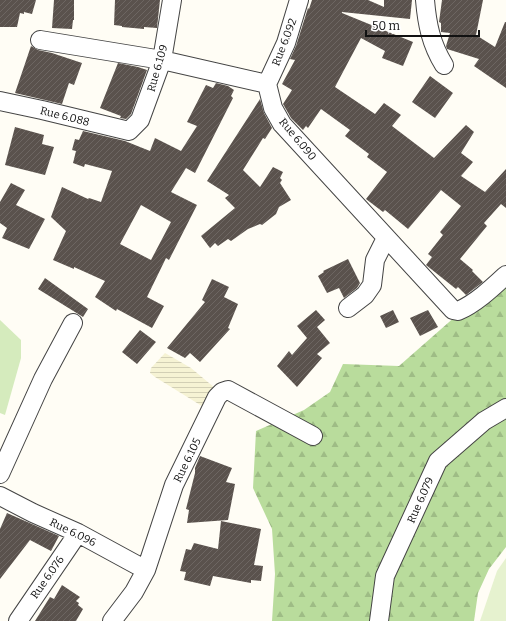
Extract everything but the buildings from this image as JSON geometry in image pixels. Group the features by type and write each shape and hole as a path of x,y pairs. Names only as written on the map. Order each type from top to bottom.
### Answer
{"street":[{"name":"Rue 6.109","path":"129,131 140,120 162,60 172,0"},
{"name":"Rue 6.092","path":"267,84 286,42 299,0"},
{"path":"425,0 426,20 430,34 436,52 444,64"},
{"path":"40,40 162,60 267,84"},
{"name":"Rue 6.090","path":"267,84 273,108 282,124 453,310 458,311 464,308 506,275"},
{"name":"Rue 6.088","path":"0,101 129,131"},
{"path":"348,308 365,295 372,284 375,260 386,238"},
{"path":"0,474 43,379 73,323"},
{"name":"Rue 6.105","path":"112,621 134,592 146,570 174,485 217,397 222,392 228,390 313,436"},
{"name":"Rue 6.079","path":"379,621 385,576 438,461 484,421 506,408"},
{"name":"Rue 6.096","path":"0,496 33,513 78,533 146,570"},
{"name":"Rue 6.076","path":"18,621 78,533"}],"shaded area":[{"path":"165,353 191,368 215,388 205,408 150,373 151,368"}],"green space":[{"path":"506,272 506,547 489,569 478,593 474,621 272,621 275,574 272,529 253,488 256,431 304,410 330,392 343,364 399,366"},
{"path":"0,320 21,340 21,358 5,415 0,413"},
{"path":"506,558 506,621 480,621 497,571"}]}
